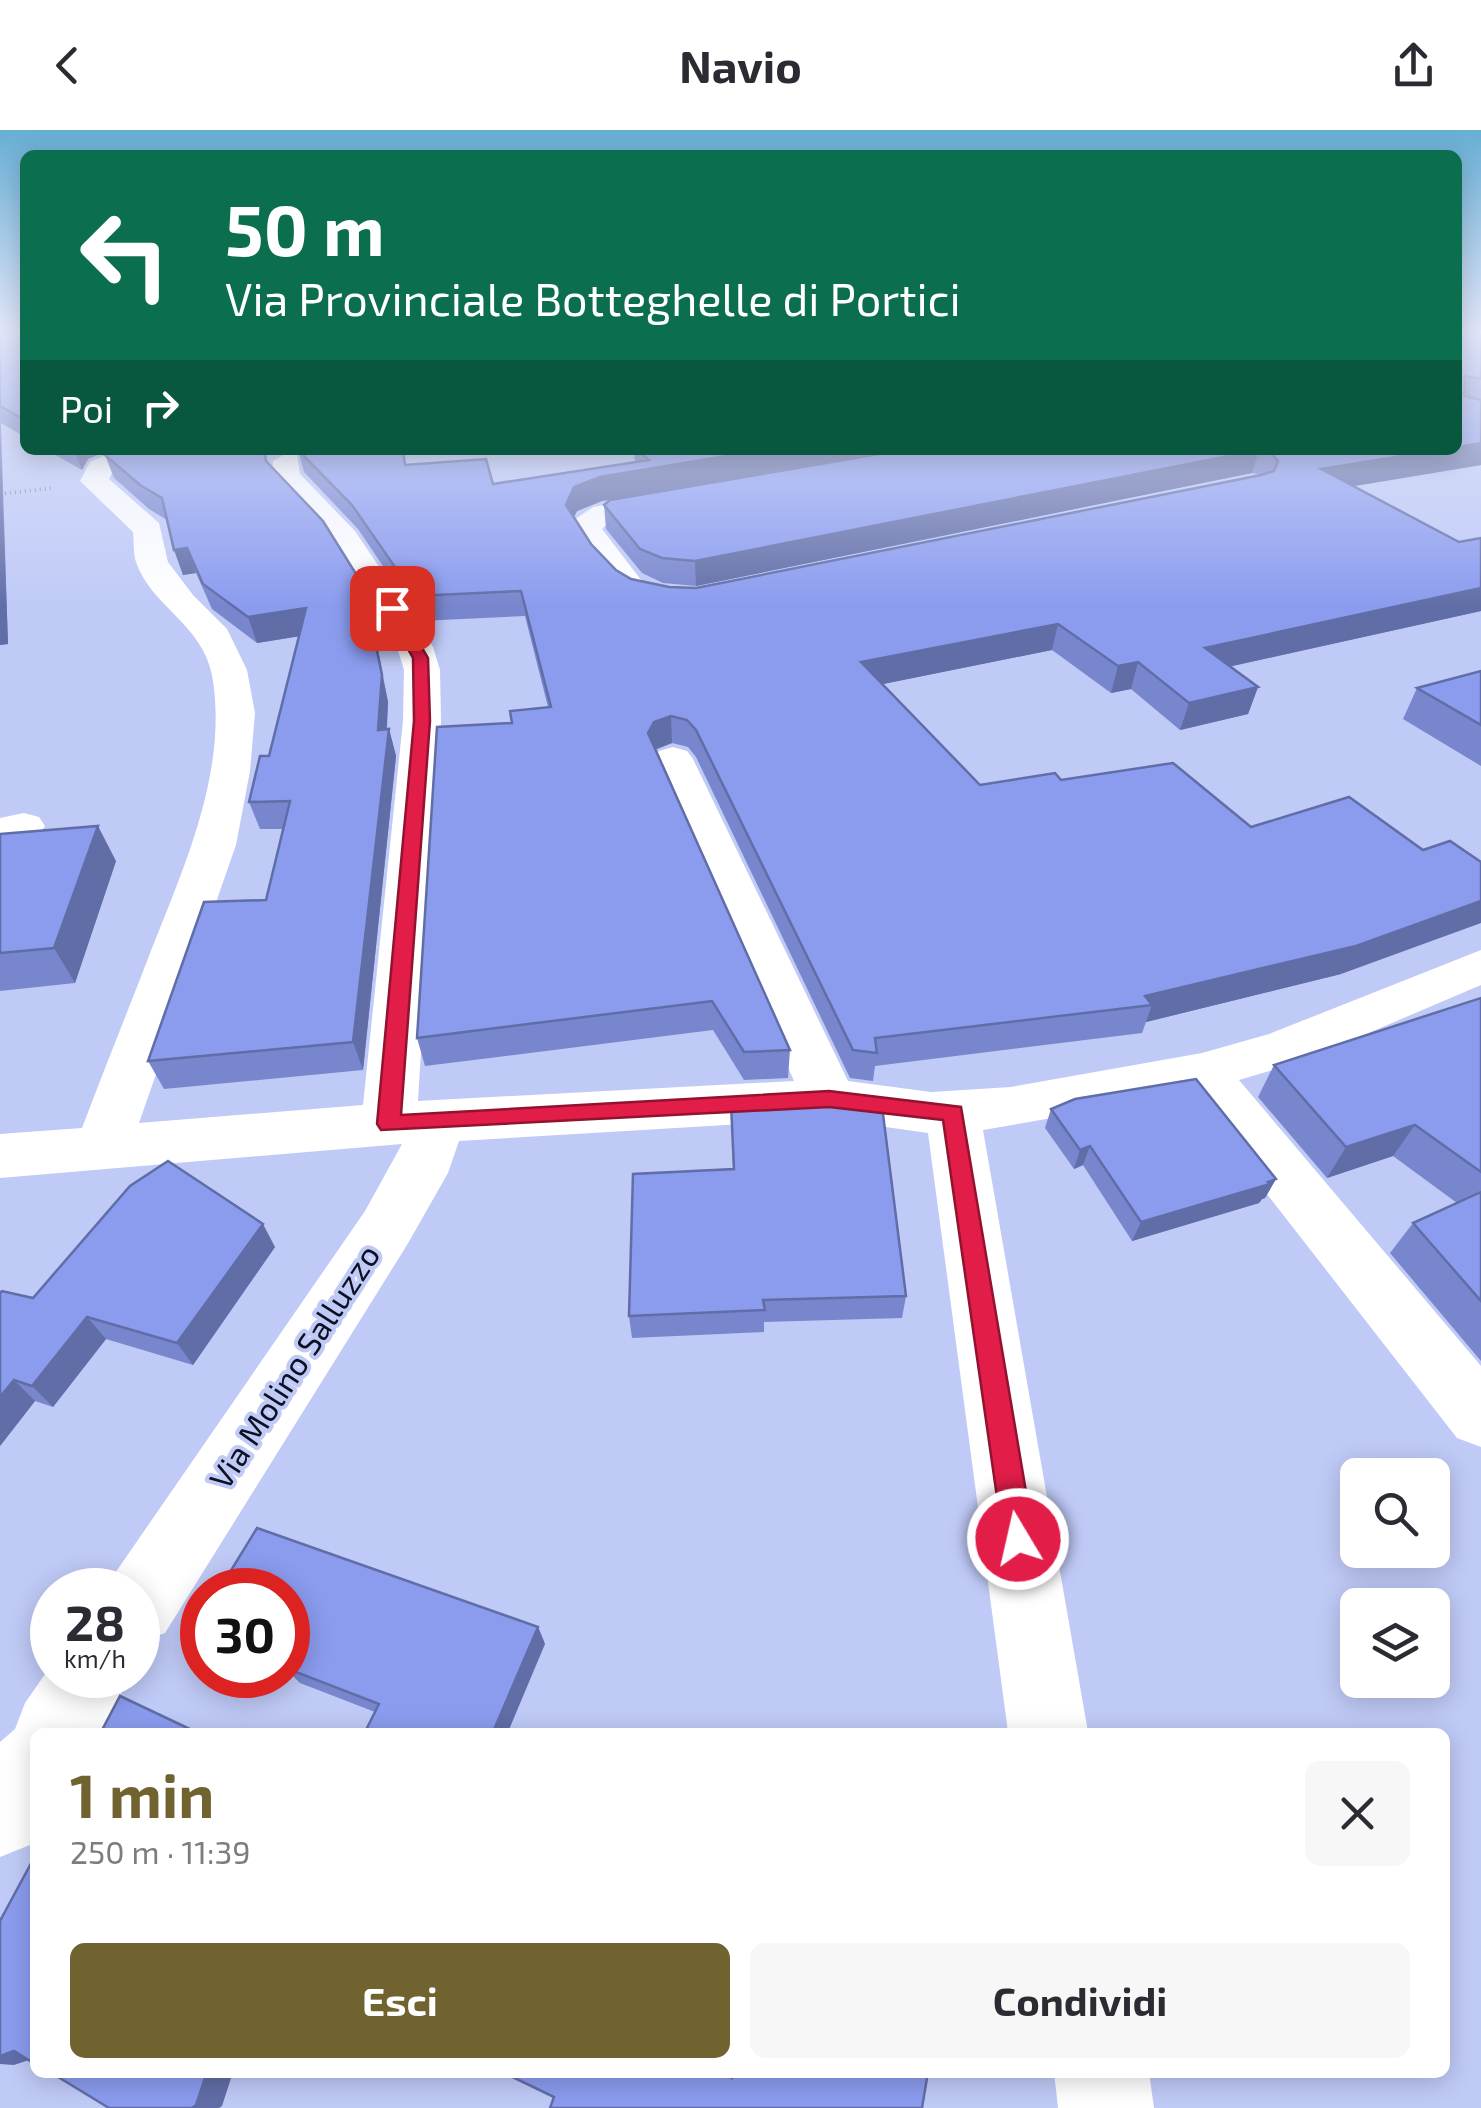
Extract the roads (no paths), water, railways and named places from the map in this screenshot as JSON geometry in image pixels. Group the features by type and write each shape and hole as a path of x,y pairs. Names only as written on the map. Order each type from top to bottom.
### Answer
{"street":[{"path":"102,1148 214,846 230,771 236,712 229,670 210,629 158,573 152,563 148,529 94,481 100,468 128,455"},
{"name":"Via Molino Salluzzo","path":"160,1572 419,1173 414,1123 422,670 415,646 344,538 286,476 289,457"},
{"path":"696,600 661,602 636,596 587,530 589,520 603,513 698,496"},
{"path":"672,759 829,1099"},
{"path":"0,1156 414,1123 829,1099 953,1113 1012,1106 1202,1072 1285,1048 1481,966"},
{"path":"1202,1072 1481,1416"},
{"path":"953,1113 1047,1728"},
{"path":"57,1728 77,1698"},
{"path":"0,1815 30,1770"},
{"path":"1101,2078 1106,2108"}]}
